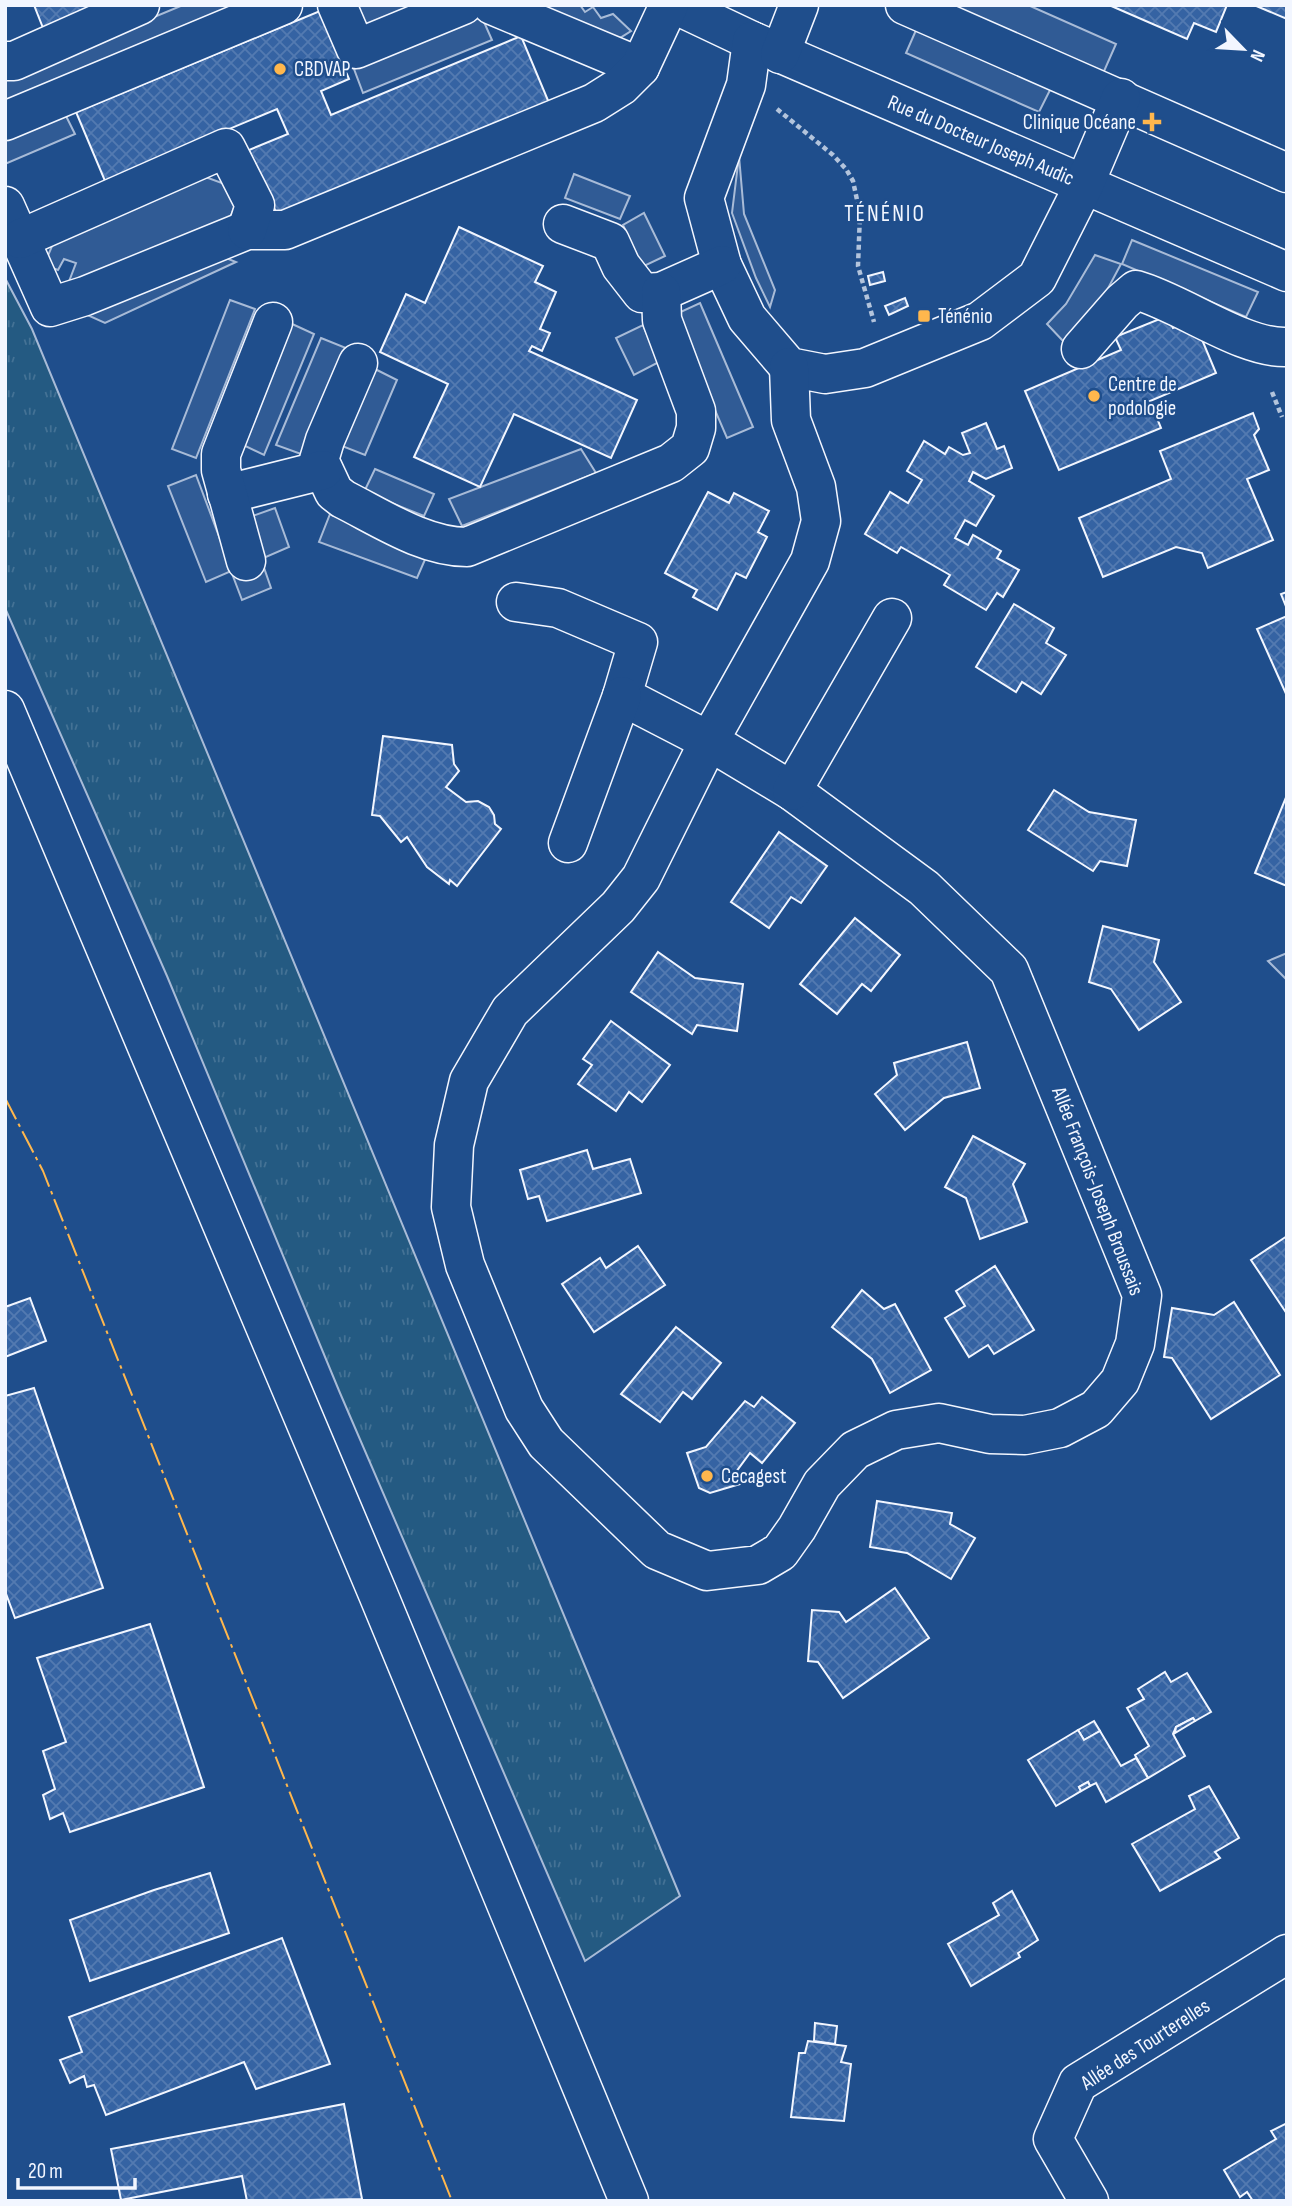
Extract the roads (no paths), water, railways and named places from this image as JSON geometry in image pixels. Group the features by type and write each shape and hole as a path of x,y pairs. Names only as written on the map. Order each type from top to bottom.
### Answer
{"street":[{"path":"5,61 14,61 139,5"},
{"path":"5,121 283,5"},
{"path":"337,5 356,49 463,5"},
{"path":"492,5 640,66"},
{"path":"247,230 255,205 226,148 12,223 50,307 85,296 247,230 285,230 594,103 621,86 640,66 669,5"},
{"name":"Rue du Docteur Joseph Audic","path":"676,5 766,48 1287,272"},
{"path":"799,5 766,48 746,85 704,198 722,265 747,318 789,368 825,374 865,368 980,321 1037,278 1084,185 1121,98"},
{"path":"905,5 1287,173"},
{"path":"563,224 610,242 621,266 642,293 661,292 722,265"},
{"path":"1081,349 1136,290 1158,296 1252,342 1273,348 1287,347"},
{"path":"358,363 319,460 334,492 425,539 450,547 467,547 671,463 690,447 696,428 696,411 662,320 661,292"},
{"path":"246,561 221,470 221,454 272,322"},
{"name":"Allée François-Joseph Broussais","path":"709,741 792,791 924,888 1009,970 1142,1295 1135,1344 1121,1381 1096,1409 1059,1429 1025,1435 990,1434 939,1423 896,1430 855,1450 822,1484 780,1552 758,1565 707,1571 657,1550 546,1443 524,1409 465,1265 451,1208 454,1145 469,1081 510,1011 618,907 641,878 709,741 810,561 821,521 816,487 791,420 789,368"},
{"path":"227,494 323,470"},
{"path":"516,602 558,608 638,642 622,696 568,843"},
{"path":"792,791 892,618"},
{"path":"622,696 709,741"},
{"path":"5,710 351,1530 629,2201"},
{"name":"Allée des Tourterelles","path":"1089,2201 1053,2139 1077,2083 1287,1954"}],"place":[{"name":"CBDVAP","path":"280,69"},
{"name":"Clinique Océane","path":"1152,122"},
{"name":"Ténénio","path":"924,316"},
{"name":"Centre de podologie","path":"1094,396"},
{"name":"Cecagest","path":"707,1476"}],"district":[{"name":"TÉNÉNIO","path":"885,213"}]}
